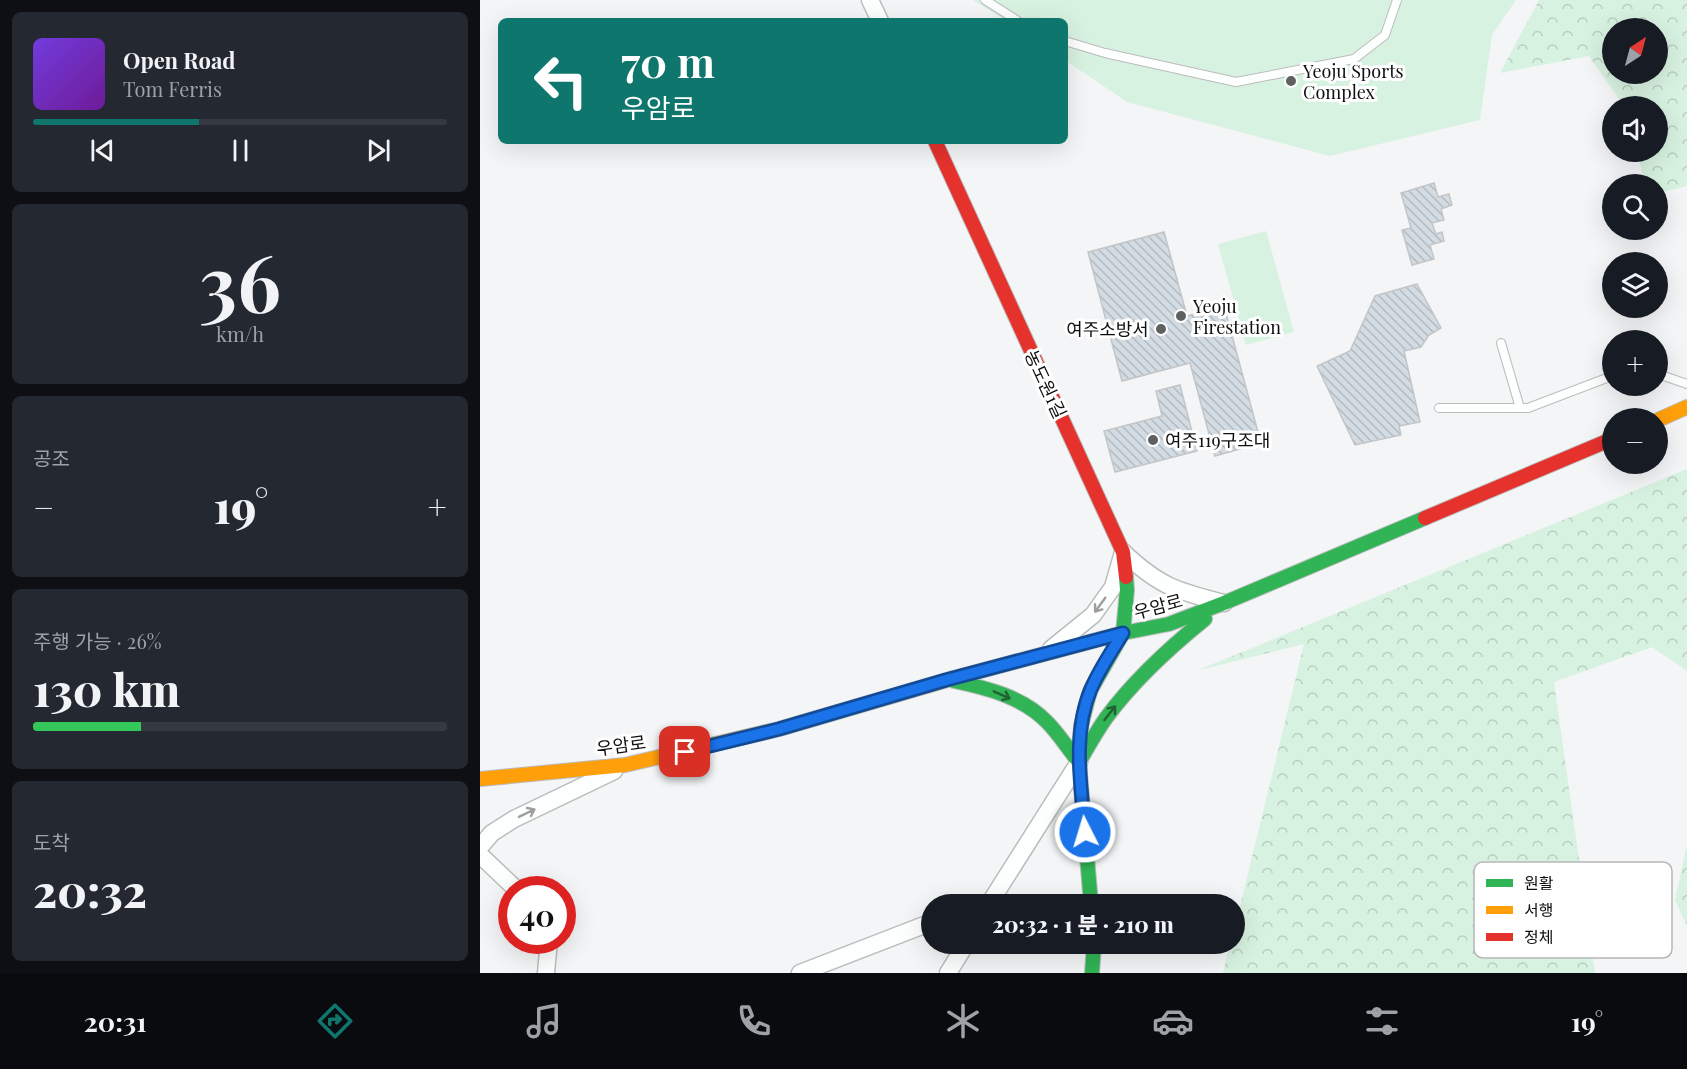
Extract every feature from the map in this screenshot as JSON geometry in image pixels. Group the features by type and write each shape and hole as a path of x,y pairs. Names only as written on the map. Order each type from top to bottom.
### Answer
{"street":[{"path":"870,0 879,18"},
{"name":"농도원1길","path":"936,144 1123,552 1127,590 1123,633"},
{"path":"1668,416 1687,407"},
{"name":"우암로","path":"480,779 625,765 779,729 946,680 1123,633 1169,624 1224,603 1602,443"},
{"path":"1046,654 1092,615 1113,587 1123,552 1146,573 1166,586 1224,603"},
{"path":"992,894 1104,720 1132,685 1170,646 1224,603"},
{"path":"1090,894 1079,762 1081,726 1090,691 1123,633"},
{"path":"946,680 986,687 1021,703 1046,721 1079,762"},
{"path":"480,847 492,833 514,819 625,765"},
{"path":"480,855 502,876"},
{"path":"800,973 921,926"},
{"path":"546,973 548,954"},
{"path":"948,973 960,954"},
{"path":"1092,973 1093,954"}],"lane":[{"path":"985,0 1012,18"},
{"path":"1068,41 1105,53 1236,82 1354,59 1385,35 1397,0"},
{"path":"1501,343 1520,408"},
{"path":"1668,377 1687,384"},
{"path":"1439,408 1528,408 1602,380"}],"green space":[{"name":"Yeoju Sports Complex","path":"973,0 1516,0 1492,35 1480,120 1330,156 1127,102 1068,62 1068,18 1001,18"},
{"path":"1539,0 1687,0 1687,186 1668,191 1668,174 1642,174 1640,162 1668,162 1668,96 1617,96 1609,84 1668,84 1668,18 1602,18 1602,75 1589,56 1500,73"},
{"path":"1266,231 1294,332 1246,345 1218,244"},
{"path":"1687,469 1687,671 1652,647 1554,682 1579,862 1474,862 1474,958 1593,958 1595,973 1223,973 1228,954 1245,954 1245,894 1243,894 1304,644 1196,671"},
{"path":"1687,844 1687,926 1675,900"}],"building":[{"path":"1434,183 1438,197 1449,194 1452,205 1441,209 1444,220 1432,223 1436,234 1442,232 1444,241 1430,245 1434,259 1412,265 1402,230 1411,228 1401,193"},
{"path":"1164,232 1187,316 1224,306 1261,443 1215,456 1190,363 1122,381 1088,252"},
{"path":"1417,284 1441,328 1429,335 1421,347 1404,351 1420,422 1399,426 1401,435 1355,445 1317,366 1350,351 1375,296"},
{"path":"1180,385 1197,451 1115,472 1104,431 1162,416 1156,391"}],"traffic: fast":[{"path":"954,678 1123,633 1169,624 1425,518"},
{"path":"1090,894 1079,762 1081,726 1090,691 1123,633 1126,577"},
{"path":"954,681 992,690 1027,706 1051,727 1079,762 1102,723 1128,691 1165,653 1205,619"},
{"path":"1092,973 1093,954"}],"traffic: slow":[{"path":"1668,416 1687,407"},
{"path":"480,779 625,765 779,729 954,678"}],"traffic: jam":[{"path":"936,144 1123,552 1126,577"},
{"path":"1425,518 1602,443"}],"place":[{"name":"Yeoju Sports Complex","path":"1291,81"},
{"name":"Yeoju Firestation","path":"1181,316"},
{"name":"여주소방서","path":"1161,329"},
{"name":"여주119구조대","path":"1153,440"}],"route":[{"path":"685,752 779,729 946,680 1123,633 1090,691 1081,726 1079,762 1085,832"}]}
